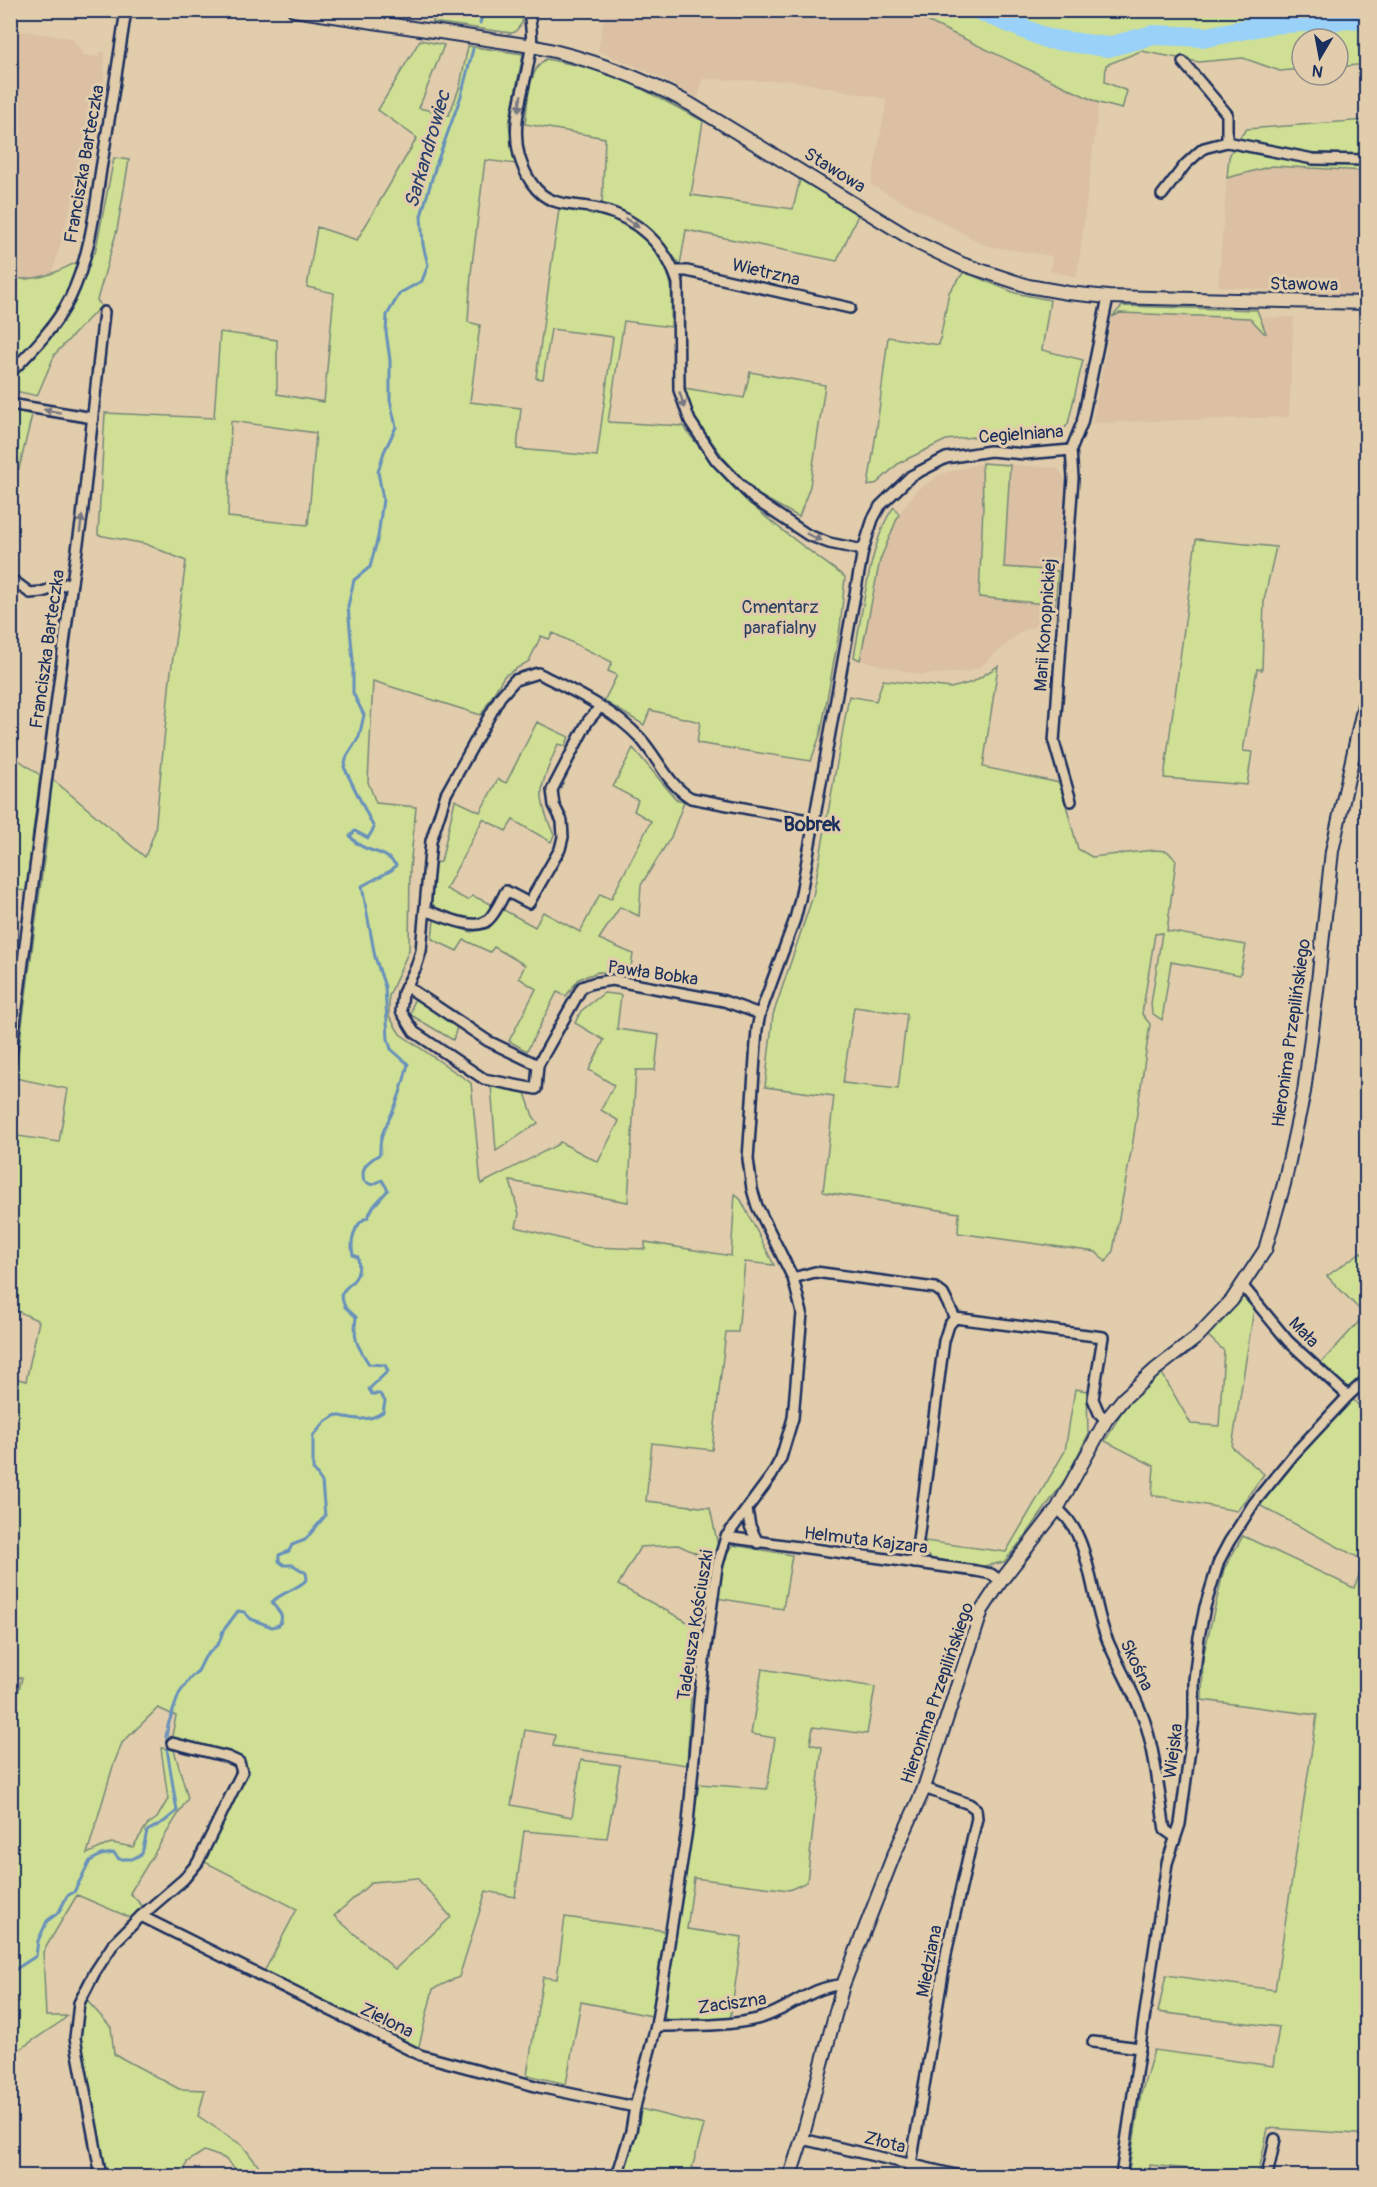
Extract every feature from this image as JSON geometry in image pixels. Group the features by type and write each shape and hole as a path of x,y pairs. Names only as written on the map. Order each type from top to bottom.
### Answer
{"street":[{"name":"Franciszka Barteczka","path":"10,373 40,342 56,321 70,298 80,273 95,206 126,10"},
{"name":"Stawowa","path":"294,10 532,46 605,64 659,87 781,158 918,243 962,264 1028,286 1108,297 1366,303"},
{"path":"529,10 532,46 516,125 516,142 529,181 552,201 605,210 632,220 655,240 674,271 678,283 679,390 690,421 716,460 754,499 808,535 830,543 863,550"},
{"path":"1183,62 1227,114 1227,142"},
{"path":"1162,195 1197,153 1204,148 1227,142 1305,158 1366,160"},
{"name":"Wietrzna","path":"674,271 687,271 850,308"},
{"name":"Cegielniana","path":"863,550 880,506 911,476 946,458 990,452 1024,454 1071,450 1083,423 1108,297"},
{"name":"Franciszka Barteczka","path":"10,1062 81,526 104,312"},
{"path":"10,402 16,405 93,418"},
{"name":"Marii Konopnickiej","path":"1071,450 1073,478 1054,742 1071,801"},
{"name":"Tadeusza Kościuszki","path":"617,2176 631,2131 656,2026 688,1823 707,1632 717,1567 726,1537 772,1475 781,1458 793,1418 802,1313 793,1278 757,1206 749,1174 748,1159 760,1014 795,919 804,879 863,550"},
{"path":"10,578 30,593 42,592 72,582"},
{"path":"538,1065 488,1041 406,986 421,951 431,841 446,794 500,697 514,680 538,673 600,707 639,737 677,790 691,798 813,821"},
{"name":"Hieronima Przepilińskiego","path":"790,2176 843,1985 893,1857 924,1788 982,1610 1001,1581 1057,1509 1106,1420 1123,1399 1156,1369 1196,1338 1232,1300 1265,1250 1284,1184 1304,1092 1332,851 1366,696"},
{"path":"425,910 472,925 489,919 506,891 529,903 560,849 563,837 562,821 554,804 552,790 588,721 600,707"},
{"name":"Pawła Bobka","path":"406,986 401,1011 414,1032 484,1079 536,1089 538,1065 582,987 593,982 612,980 697,995 724,1001 760,1014"},
{"path":"793,1278 814,1272 935,1288 943,1294 956,1318"},
{"name":"Mała","path":"1242,1285 1288,1341 1348,1396"},
{"path":"956,1318 1103,1337 1093,1400 1099,1413 1106,1420"},
{"path":"915,1563 944,1341 949,1325 956,1318"},
{"name":"Wiejska","path":"1121,2176 1167,1863 1180,1824 1194,1719 1194,1680 1199,1637 1207,1599 1219,1561 1254,1503 1294,1454 1366,1380"},
{"name":"Skośna","path":"1057,1509 1065,1514 1072,1523 1084,1553 1106,1637 1145,1721 1154,1758 1165,1830 1175,1837"},
{"path":"747,1510 750,1526 758,1543"},
{"name":"Helmuta Kajzara","path":"726,1537 991,1574 1001,1581"},
{"path":"101,2176 75,2038 80,2003 95,1972 114,1943 198,1862 242,1772 239,1762 228,1757 172,1743"},
{"name":"Miedziana","path":"909,2176 946,1949 977,1818 976,1809 969,1804 924,1788"},
{"name":"Zielona","path":"141,1916 420,2055 539,2087 635,2107"},
{"name":"Zaciszna","path":"656,2026 720,2025 757,2019 778,2012 825,1988 843,1985"},
{"path":"1093,2042 1140,2048"},
{"name":"Złota","path":"802,2139 960,2176"},
{"path":"1267,2176 1275,2139"}],"shaded area":[{"path":"605,11 906,11 1099,103 1077,277 1050,271 1052,256 987,246 871,185 887,99 788,80 702,79 698,98 647,71 598,51"},
{"path":"11,29 72,38 84,55 99,57 100,52 105,52 103,93 52,274 26,280 11,278"},
{"path":"1272,166 1366,171 1366,298 1218,286 1227,178"},
{"path":"1120,313 1250,318 1294,317 1289,417 1092,423 1112,317"},
{"path":"982,463 1058,468 1066,480 1054,620 1022,631 980,667 967,672 921,675 860,660 880,560 899,514 917,490 941,474"}],"green space":[{"path":"439,11 523,11 522,23 515,32 511,33 432,22"},
{"path":"906,11 1366,11 1366,64 1350,66 1350,27 1290,27 1290,70 1280,71 1243,58 1199,62 1141,51 1106,65 1105,82 1127,91 1122,109 1099,103"},
{"name":"Cmentarz parafialny","path":"420,40 444,45 419,108 449,115 460,86 468,46 523,54 509,124 516,164 485,160 471,273 468,322 480,325 470,402 521,408 517,449 597,456 613,337 551,329 543,379 536,378 559,209 618,218 644,237 665,267 671,286 671,327 624,321 608,422 683,426 737,492 782,530 845,577 840,628 821,732 811,761 697,743 700,722 650,710 644,725 604,701 617,675 608,671 612,662 553,633 549,639 541,636 529,661 504,676 481,715 373,681 368,782 376,803 416,807 410,868 409,950 389,996 389,1016 400,1034 471,1083 481,1184 560,1142 598,1162 619,1121 601,1110 614,1085 589,1070 604,1040 575,1023 581,1011 604,993 621,995 617,1029 659,1035 655,1070 636,1070 628,1202 510,1181 519,1214 516,1227 593,1247 645,1249 645,1242 731,1256 735,1194 741,1200 774,1265 745,1262 738,1332 726,1332 712,1450 652,1443 646,1501 710,1508 718,1546 711,1560 678,1545 640,1547 618,1585 699,1628 692,1679 687,1765 553,1746 555,1735 525,1730 511,1805 572,1817 581,1760 620,1765 607,1838 524,1831 515,1897 486,1891 459,1977 433,1989 418,2050 264,1972 297,1909 203,1861 245,1778 245,1762 236,1756 171,1740 176,1716 158,1708 122,1743 87,1854 111,1843 133,1847 147,1825 157,1818 168,1799 161,1748 174,1750 188,1798 130,1893 145,1909 133,1919 77,1895 43,1952 46,2016 67,2016 11,2055 10,1723 22,1678 10,1676 10,1377 26,1381 39,1321 11,1308 11,1135 59,1142 68,1089 15,1078 47,837 51,778 145,857 155,831 170,679 186,561 146,544 98,535 105,413 214,418 220,332 277,340 277,394 324,402 334,293 307,287 317,227 357,240 417,138 378,110","holes":["231,421 316,433 308,525 228,517","417,1878 451,1917 395,1969 334,1916 372,1882"]},
{"path":"546,59 590,68 627,81 703,121 691,195 793,209 800,179 858,215 837,261 686,230 680,265 647,226 628,214 602,206 605,138 525,124 532,79 535,71"},
{"path":"1366,120 1366,155 1305,153 1236,141 1247,129"},
{"path":"1233,148 1305,162 1366,164 1366,171 1272,166 1227,178 1229,157"},
{"path":"114,158 129,160 117,230 97,300 101,306 55,354 37,396 11,390 11,278 44,276 95,253"},
{"path":"964,272 1015,293 1050,300 1042,350 1083,360 1068,424 1058,435 1044,441 983,436 946,440 899,463 877,483 868,486 888,337 939,345 949,292"},
{"path":"1122,306 1257,310 1266,333 1250,318 1120,313 1112,317"},
{"path":"750,372 825,385 810,486 799,517 755,493 723,457 696,420 684,388 744,398"},
{"path":"11,409 32,415 19,469 11,470"},
{"path":"982,463 1010,465 1004,567 1058,571 1055,605 979,597 983,507"},
{"path":"894,507 899,514 880,560 860,660 854,657 868,579 879,537"},
{"path":"1196,539 1276,547 1264,600 1262,670 1257,669 1243,751 1252,752 1247,785 1164,778"},
{"path":"998,666 983,767 1060,783 1078,849 1092,857 1154,850 1167,851 1176,860 1167,931 1246,945 1240,975 1171,962 1162,1020 1152,1013 1151,1004 1162,933 1155,934 1142,1014 1150,1024 1133,1141 1113,1251 1106,1262 1096,1252 958,1233 959,1213 823,1192 834,1096 765,1087 773,1015 813,896 849,696 876,701 883,680 951,688 973,682","holes":["854,1007 907,1014 898,1089 843,1083"]},
{"path":"537,722 569,737 565,746 558,744 542,789 544,808 554,835 551,842 513,820 506,831 483,819 446,889 467,900 473,896 491,904 484,919 476,922 436,908 432,903 433,863 441,862 455,800 480,812 498,779 506,783"},
{"path":"633,748 676,799 684,802 671,837 641,885 639,916 620,907 599,939 633,954 630,973 598,972 579,979 566,996 557,992 527,1051 509,1041 536,989 519,978 525,965 494,947 490,952 464,940 457,951 432,939 434,919 471,932 489,928 502,909 535,927 543,912 580,932 600,894 611,899 651,821 634,811 638,800 613,787"},
{"path":"10,754 40,775 26,891 11,889"},
{"path":"417,997 457,1027 453,1040 411,1015 413,1002"},
{"path":"491,1085 525,1093 533,1116 538,1123 496,1151"},
{"path":"1361,1252 1366,1258 1366,1371 1348,1388 1321,1363 1365,1315 1327,1276"},
{"path":"1240,1294 1254,1309 1232,1447 1264,1474 1237,1511 1152,1495 1154,1466 1105,1441 1128,1401 1160,1370 1191,1424 1219,1426 1224,1351 1206,1334"},
{"path":"1075,1389 1087,1391 1088,1435 1066,1478 1027,1534 1004,1562 979,1567 931,1559 926,1554 925,1541 1006,1552 1065,1451"},
{"path":"1353,1399 1366,1414 1366,2137 1357,2134 1268,2128 1258,2176 1150,2165 1149,2176 1128,2176 1141,2094 1154,2050 1273,2066 1279,2027 1158,2012 1166,1975 1275,1990 1317,1715 1202,1700 1203,1657 1224,1569 1243,1536 1354,1588 1365,1561 1259,1505 1295,1458"},
{"path":"733,1545 792,1555 783,1609 716,1598 725,1555"},
{"path":"762,1669 875,1687 867,1734 813,1727 810,1744 822,1747 807,1882 789,1890 694,1878 687,1929 742,1937 730,2020 671,2023 661,2014 699,1784 767,1789 775,1738 751,1734"},
{"path":"565,1917 667,1931 652,2016 581,2002 566,2084 527,2075 543,1977 557,1979"},
{"path":"86,1996 90,2004 111,2027 114,2054 179,2089 205,2090 198,2116 243,2146 266,2176 243,2176 224,2158 204,2151 187,2162 183,2176 105,2176 79,2038 81,2015"},
{"path":"641,2109 704,2125 692,2168 728,2176 623,2176"}],"waterway":[{"name":"Sarkandrowiec","path":"480,23 484,10"},
{"path":"979,10 1048,39 1108,47 1153,35 1207,37 1271,24 1366,18"},
{"path":"1246,10 1250,27"},
{"name":"Sarkandrowiec","path":"166,1737 179,1694 198,1671 205,1657 219,1643 223,1631 238,1611 272,1627 279,1625 282,1618 272,1602 307,1579 306,1573 293,1565 284,1565 279,1561 279,1555 289,1551 292,1545 305,1540 325,1516 322,1482 313,1469 313,1436 325,1422 336,1415 366,1419 383,1412 385,1401 380,1394 372,1394 369,1389 388,1371 385,1365 369,1364 365,1358 356,1337 356,1317 345,1307 341,1296 358,1272 358,1257 353,1255 352,1250 356,1228 368,1217 373,1207 388,1190 382,1180 372,1185 364,1181 363,1171 369,1162 380,1154 382,1137 400,1095 408,1064 391,1049 388,1039 385,987 375,957 362,886 392,870 396,865 391,859 361,846 350,836 355,831 368,838 374,828 344,767 347,756 359,737 364,715 353,693 353,661 348,606 354,580 370,567 378,537 383,499 378,472 384,452 396,427 390,400 387,315 400,293 422,281 428,265 423,245 421,216 436,165 461,96 473,49"},
{"name":"Sarkandrowiec","path":"10,1973 36,1956 38,1941 47,1921 59,1912 67,1896 74,1892 90,1861 101,1855 114,1853 119,1859 132,1859 142,1854 147,1831 177,1811 167,1749"}],"district":[{"name":"Bobrek","path":"812,824"}]}
